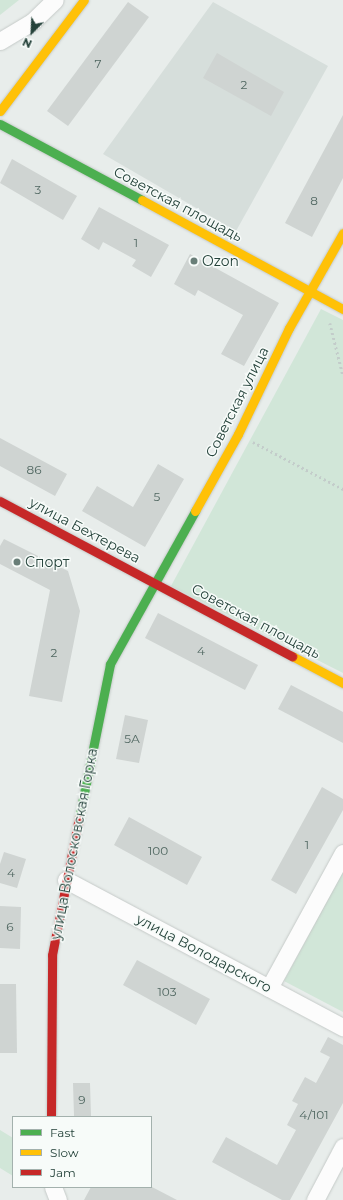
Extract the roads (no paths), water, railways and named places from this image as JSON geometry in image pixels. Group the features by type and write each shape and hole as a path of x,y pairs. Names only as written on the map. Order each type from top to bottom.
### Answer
{"street":[{"path":"0,41 32,21 55,0"},
{"path":"0,111 84,0"},
{"name":"Советская площадь","path":"0,124 343,309"},
{"name":"Советская улица","path":"156,584 238,434 289,328 343,233"},
{"name":"улица Бехтерева","path":"0,501 156,584"},
{"name":"Советская площадь","path":"156,584 343,683"},
{"name":"улица Волосковская Горка","path":"51,1116 52,955 66,880 110,664 156,584"},
{"path":"269,988 343,853"},
{"name":"улица Володарского","path":"66,880 343,1027"},
{"path":"315,1200 343,1148"},
{"path":"53,1188 58,1200"}],"place":[{"name":"Ozon","path":"194,261"},
{"name":"Спорт","path":"17,562"}]}
